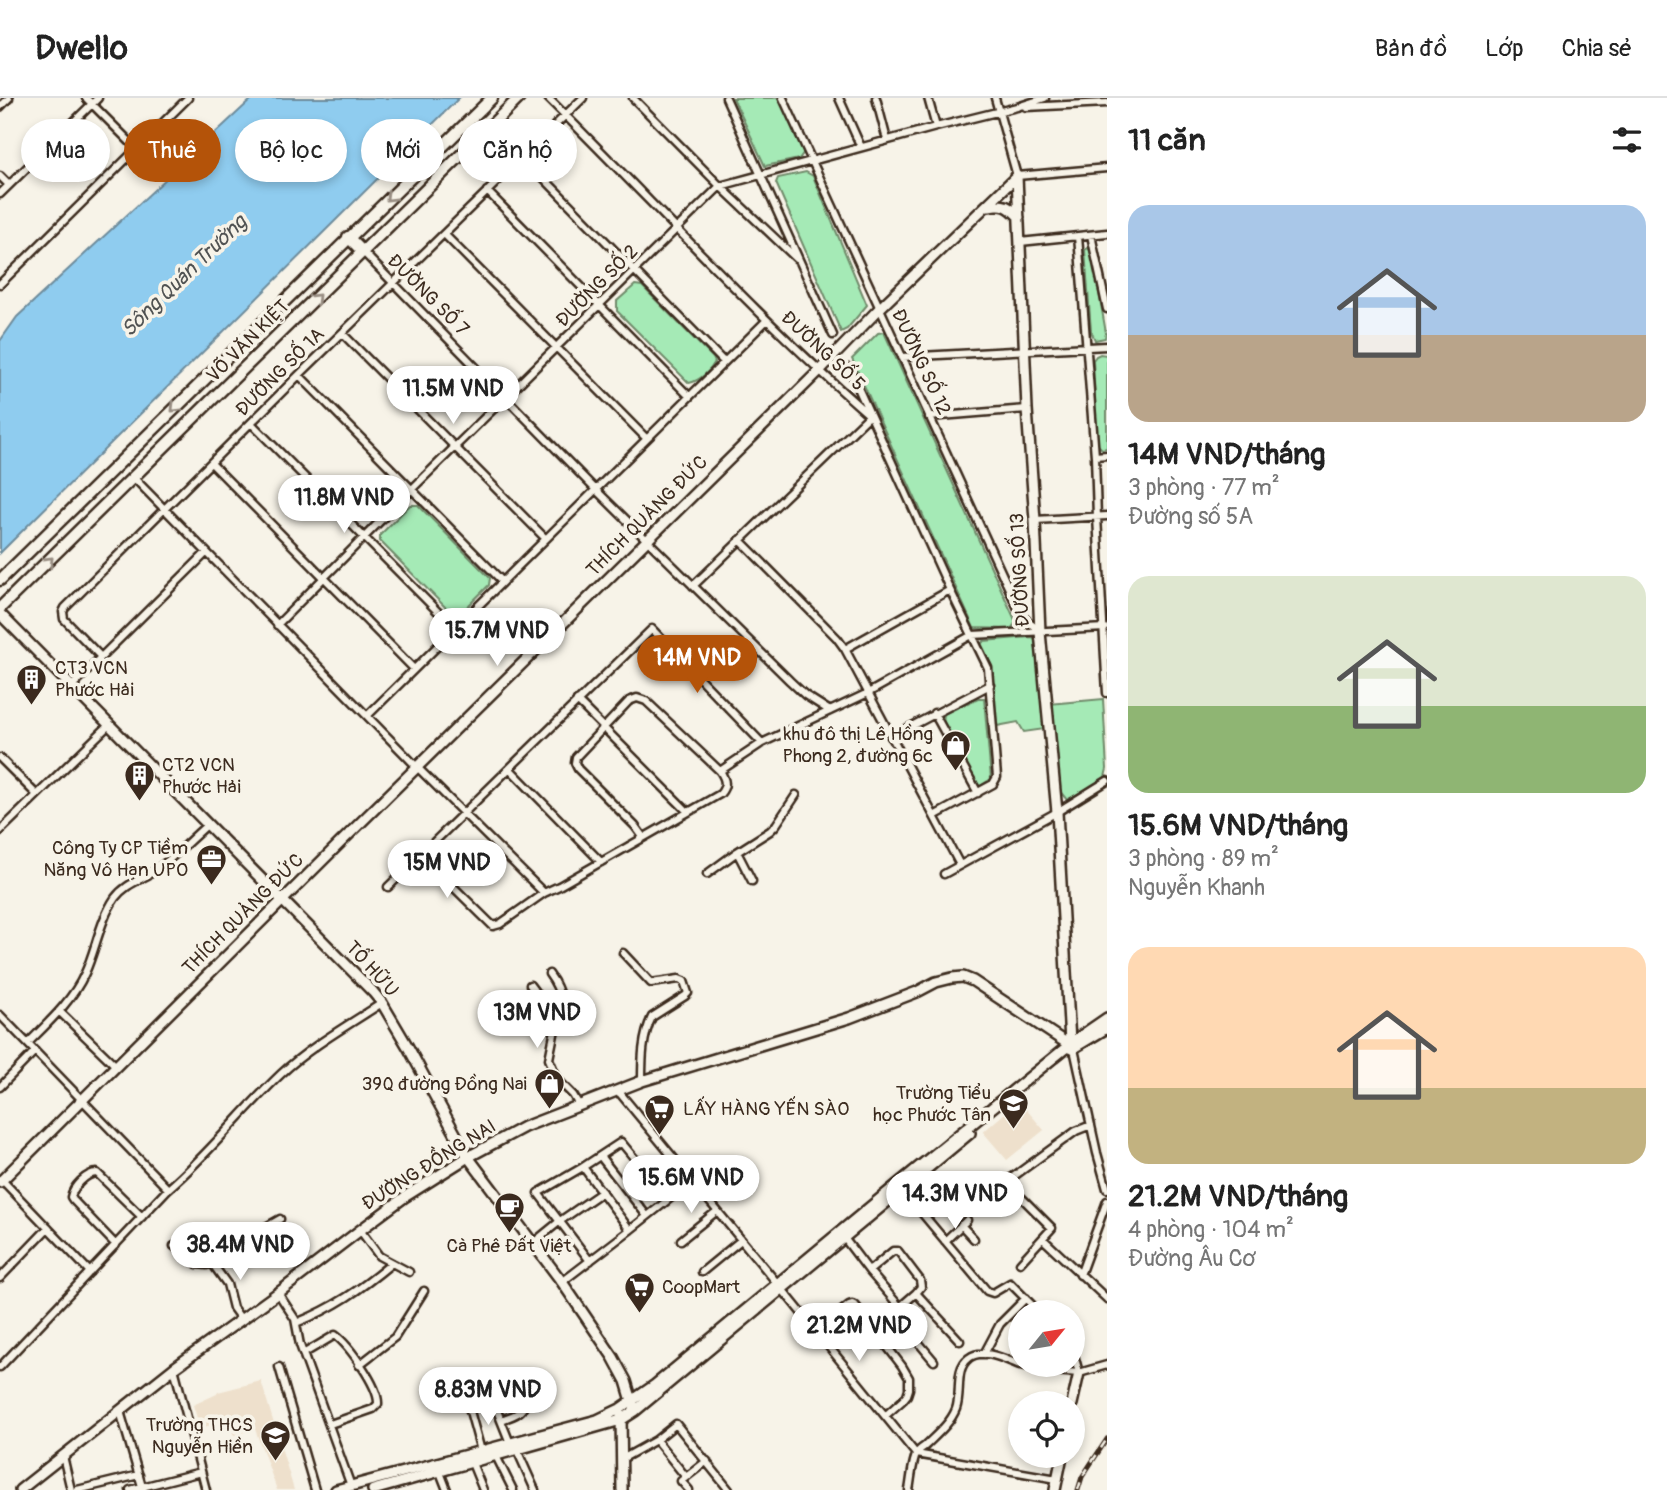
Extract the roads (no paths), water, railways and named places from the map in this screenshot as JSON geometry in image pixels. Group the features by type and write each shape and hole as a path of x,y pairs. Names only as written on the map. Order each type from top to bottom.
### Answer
{"main road":[{"name":"VÕ VĂN KIỆT","path":"0,580 492,98"},
{"name":"VÕ VĂN KIỆT","path":"0,608 519,98"},
{"path":"348,237 363,252"}],"street":[{"path":"0,107 9,98"},
{"path":"86,98 124,137"},
{"path":"0,194 97,98"},
{"path":"167,119 188,98"},
{"name":"ĐƯỜNG SỐ 5","path":"548,98 766,320 818,371 869,415 988,668 997,777 978,793"},
{"path":"565,115 583,98"},
{"path":"634,98 720,186 800,262"},
{"path":"726,98 833,335"},
{"name":"ĐƯỜNG SỐ 12","path":"783,98 1021,615 1040,632"},
{"path":"839,98 861,147"},
{"path":"876,98 887,140"},
{"path":"928,98 936,127"},
{"name":"ĐƯỜNG SỐ 13","path":"995,98 1017,176 1040,632 1057,812 1071,1045"},
{"name":"ĐƯỜNG SỐ 2","path":"277,625 720,186 1045,98"},
{"path":"1061,98 1062,106"},
{"name":"ĐƯỜNG SỐ 2","path":"1017,107 1107,103"},
{"name":"ĐƯỜNG SỐ 1A","path":"561,119 565,115"},
{"path":"0,284 124,161"},
{"path":"1017,176 1107,168"},
{"path":"0,176 9,186"},
{"name":"THÍCH QUẢNG ĐỨC","path":"1,1181 879,309 1017,176"},
{"name":"ĐƯỜNG SỐ 1A","path":"101,657 67,622 63,615 65,608 497,182"},
{"path":"547,182 724,362"},
{"path":"487,191 689,396"},
{"path":"987,206 1006,206 1019,217"},
{"path":"1020,242 1107,233"},
{"path":"443,234 646,439"},
{"path":"1091,235 1107,309"},
{"path":"1078,236 1095,456 1107,693"},
{"name":"ĐƯỜNG SỐ 7","path":"363,252 693,586 805,695 830,711"},
{"path":"367,716 766,320"},
{"path":"342,333 545,538"},
{"path":"902,357 1107,346"},
{"path":"693,586 869,415 849,368"},
{"path":"299,375 502,581"},
{"path":"929,417 1027,409"},
{"path":"251,423 455,629"},
{"path":"1095,456 1107,455"},
{"path":"211,463 414,669"},
{"path":"134,478 544,893"},
{"path":"1035,520 1107,516"},
{"path":"740,540 845,649 960,865"},
{"path":"71,687 206,553"},
{"path":"845,649 950,590"},
{"name":"TỐ HỮU","path":"0,614 382,1003 468,1157 562,1282 613,1357 626,1381 634,1406"},
{"path":"720,771 762,743 868,693 972,635 1105,628"},
{"path":"387,887 652,629 762,743"},
{"path":"891,737 990,685"},
{"path":"421,855 493,926 500,924 544,893 720,794 726,784 720,771 642,698 629,701 576,757 576,766 643,837"},
{"path":"577,701 688,813"},
{"path":"934,713 978,793 934,817"},
{"path":"0,831 108,725"},
{"path":"0,758 37,795"},
{"path":"510,769 601,862"},
{"path":"944,874 1057,812 1107,781"},
{"path":"707,874 764,836 776,825 796,794"},
{"path":"28,1043 78,987 109,908 122,889 158,869 207,825"},
{"path":"737,852 751,881"},
{"path":"623,953 651,983 679,979 684,981 688,993 652,1017 642,1056 642,1081"},
{"path":"549,974 561,1000 549,1059 558,1080 579,1105"},
{"name":"ĐƯỜNG ĐỒNG NAI","path":"20,1490 174,1368 406,1196 468,1157 524,1127 642,1081 849,1018 951,978 973,981 1071,1045"},
{"path":"530,985 556,1021"},
{"path":"0,1367 168,1189 196,1164 292,1065 382,1003"},
{"path":"59,1011 116,1066"},
{"path":"0,1015 168,1189"},
{"path":"337,1490 481,1451 513,1447 621,1420 634,1406 779,1286 1107,1018"},
{"path":"1071,1045 1107,1028"},
{"path":"1071,1045 1107,1189"},
{"path":"0,1087 35,1051"},
{"path":"619,1092 916,1454 1057,1479"},
{"path":"995,1190 1076,1131 1091,1125"},
{"path":"590,1261 538,1194 621,1142 668,1199"},
{"path":"600,1156 647,1216"},
{"path":"583,1167 630,1230"},
{"path":"116,1245 73,1200 73,1189 90,1174 97,1173 142,1217"},
{"path":"1,1181 90,1272"},
{"path":"562,1282 692,1181"},
{"path":"1007,1183 1052,1228 1020,1263"},
{"path":"779,1286 844,1238 900,1186"},
{"path":"900,1186 987,1292 993,1293 1010,1283 1026,1298 1000,1324 984,1353"},
{"path":"533,1243 602,1192"},
{"path":"1080,1275 1107,1201"},
{"path":"681,1240 718,1212"},
{"path":"174,1246 197,1264 206,1265 280,1220"},
{"path":"945,1241 964,1222 974,1239"},
{"path":"0,1278 48,1228"},
{"path":"360,1230 379,1256 409,1272"},
{"path":"844,1238 900,1307 904,1314 903,1324 934,1361"},
{"path":"1043,1239 1107,1299"},
{"path":"702,1272 741,1240"},
{"path":"869,1271 893,1251 898,1251 920,1280 921,1287 900,1307"},
{"path":"212,1263 227,1284 233,1308 241,1319"},
{"path":"296,1324 335,1306 360,1290 392,1263"},
{"path":"359,1365 395,1337 424,1292"},
{"path":"278,1293 296,1324 303,1354 351,1486"},
{"path":"916,1293 960,1340"},
{"path":"816,1332 849,1305 856,1306 909,1378 909,1389 904,1400 885,1416"},
{"path":"303,1354 334,1335 341,1339 378,1397 379,1404 369,1411 330,1424"},
{"path":"909,1490 916,1454 943,1429 955,1412 963,1363 976,1354 984,1353 1008,1361"},
{"path":"1085,1371 1107,1365"},
{"path":"279,1367 315,1490"},
{"path":"174,1368 206,1490"},
{"path":"501,1420 518,1413 525,1407 526,1402 502,1379"},
{"path":"486,1383 535,1490"},
{"path":"373,1490 496,1456 513,1447 634,1406"},
{"path":"621,1409 622,1490"},
{"path":"120,1411 143,1488"},
{"path":"470,1411 481,1451"},
{"path":"622,1458 656,1440 676,1424 729,1490"},
{"path":"656,1440 686,1477"},
{"path":"63,1456 74,1490 107,1487 139,1475"},
{"path":"496,1456 513,1490"},
{"path":"689,1490 681,1480 706,1461"},
{"path":"472,1463 483,1490"},
{"path":"1055,1490 1059,1468"},
{"path":"130,1490 201,1472"},
{"path":"440,1472 447,1490"}],"water":[{"name":"Sông Quán Trường","path":"253,98 459,98 438,119 361,119 361,182 374,182 0,553 0,341 17,317 162,182 221,182 221,128"}],"railway":[{"path":"1078,1490 1082,1477 1107,1439"}],"place":[{"name":"CT3 VCN Phước Hải","path":"32,706"},
{"name":"khu đô thị Lê Hồng Phong 2, đường 6c","path":"956,772"},
{"name":"CT2 VCN Phước Hải","path":"139,803"},
{"name":"Công Ty CP Tiềm Năng Vô Hạn UPO","path":"211,886"},
{"name":"39Q đường Đồng Nai","path":"550,1111"},
{"name":"Trường Tiểu học Phước Tân","path":"1014,1131"},
{"name":"LẤY HÀNG YẾN SÀO","path":"660,1136"},
{"name":"Cà Phê Đất Việt","path":"509,1234"},
{"name":"CoopMart","path":"639,1314"},
{"name":"Trường THCS Nguyễn Hiền","path":"276,1463"}]}
